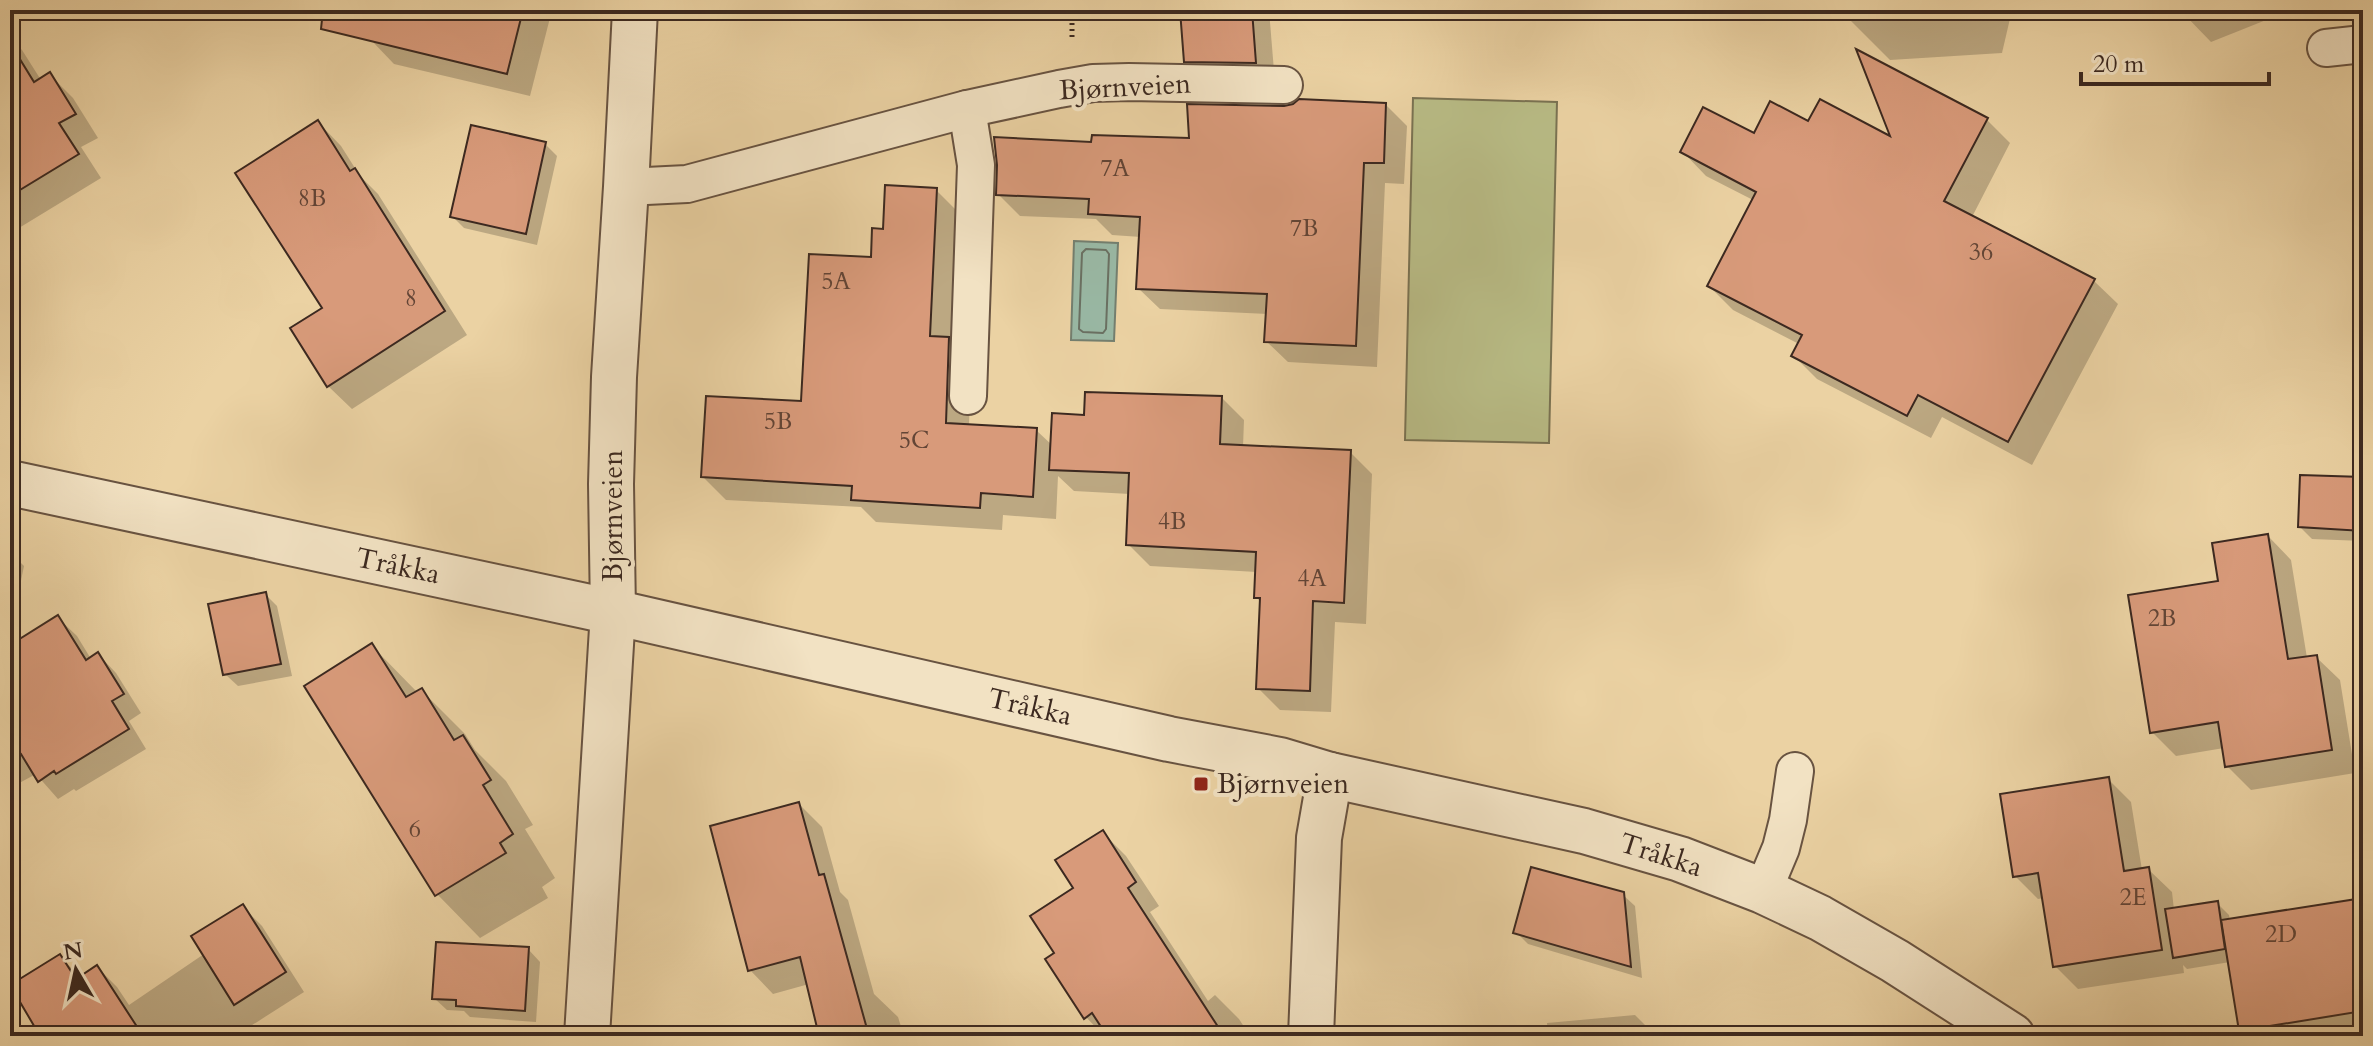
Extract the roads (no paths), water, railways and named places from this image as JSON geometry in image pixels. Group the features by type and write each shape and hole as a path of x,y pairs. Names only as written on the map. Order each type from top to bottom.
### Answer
{"street":[{"name":"Bjørnveien","path":"587,1036 613,612 611,484 614,377 635,10"},
{"name":"Tråkka","path":"10,483 613,612 1584,831 1680,859 1763,891 1820,918 1895,961 2012,1036"},
{"path":"1311,1036 1319,838 1330,775"}],"lane":[{"path":"2326,48 2363,44"},
{"name":"Bjørnveien","path":"626,187 687,184 967,109 1093,83 1284,85"},
{"path":"967,109 976,165 968,396"},
{"path":"1763,891 1781,848 1795,771"}],"water":[{"path":"1074,241 1118,243 1114,341 1071,340"}],"place":[{"name":"Bjørnveien","path":"1201,784"}]}
